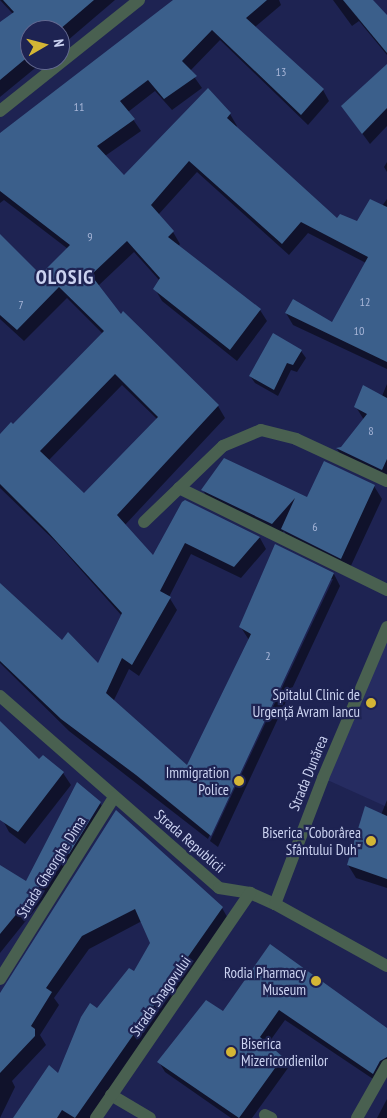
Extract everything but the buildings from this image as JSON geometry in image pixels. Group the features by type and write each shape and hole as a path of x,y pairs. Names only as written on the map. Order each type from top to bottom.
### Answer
{"street":[{"path":"0,112 139,0"},
{"path":"144,522 223,446 261,430 296,438 387,481"},
{"path":"179,488 387,590"},
{"name":"Strada Dunărea","path":"276,904 323,778 387,627"},
{"name":"Strada Republicii","path":"0,696 219,888 250,893 276,904 387,966"},
{"name":"Strada Gheorghe Dima","path":"0,979 114,797"},
{"name":"Strada Snagovului","path":"96,1118 250,893"},
{"path":"357,1118 387,1065"},
{"path":"111,1095 150,1118"}],"shaded area":[{"name":"Spitalul Clinic de Urgență Avram Iancu","path":"387,627 387,807 323,778"}],"place":[{"name":"Spitalul Clinic de Urgență Avram Iancu","path":"371,703"},
{"name":"Immigration Police","path":"239,781"},
{"name":"Biserica \"Coborârea Sfântului Duh\"","path":"371,841"},
{"name":"Rodia Pharmacy Museum","path":"316,981"},
{"name":"Biserica Mizericordienilor","path":"231,1052"}],"district":[{"name":"OLOSIG","path":"65,277"}]}
